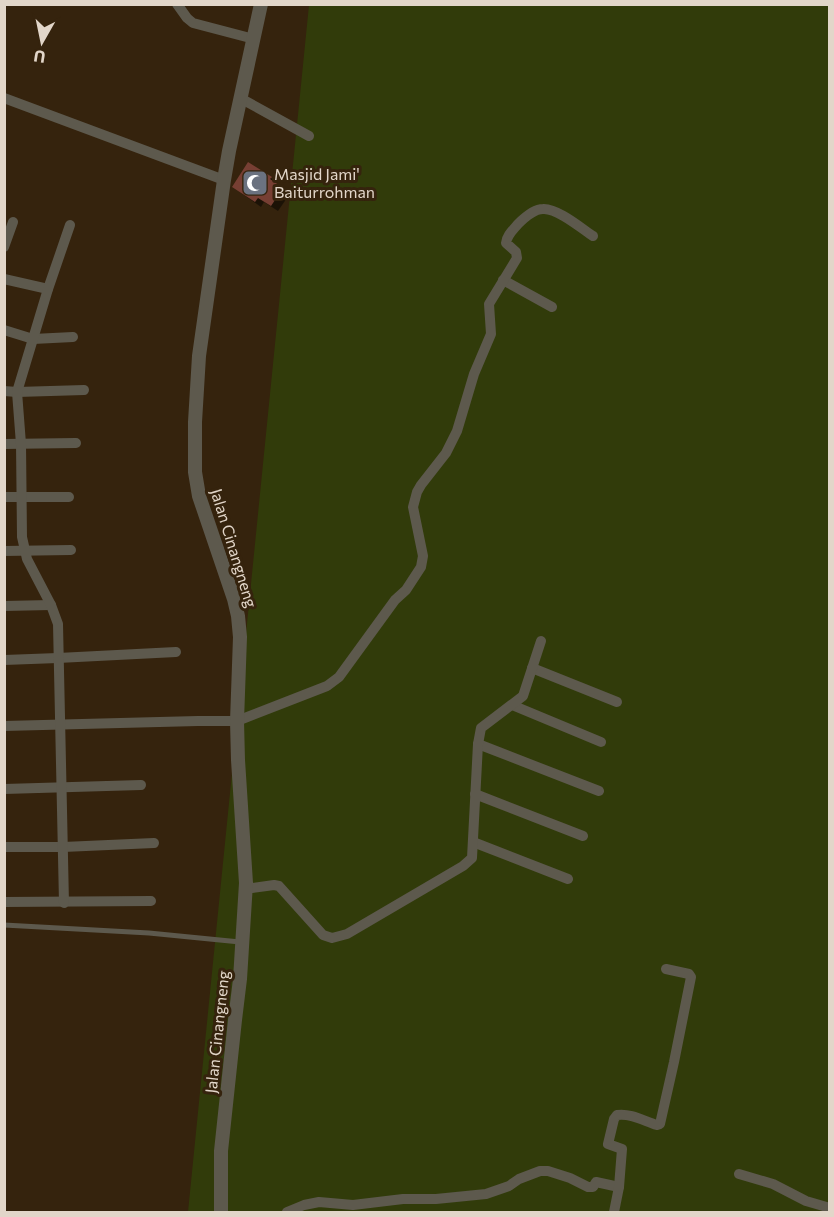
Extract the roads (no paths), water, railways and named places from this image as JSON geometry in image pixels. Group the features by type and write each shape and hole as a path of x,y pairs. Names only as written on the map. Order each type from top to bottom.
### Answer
{"street":[{"path":"177,4 193,23 254,39"},
{"name":"Jalan Cinangneng","path":"221,1212 221,1151 240,979 245,889 237,721 240,637 238,616 226,573 199,496 195,472 195,422 199,356 224,180 261,4"},
{"path":"4,98 224,180"},
{"path":"240,98 309,136"},
{"path":"4,726 237,721 334,682 395,600 406,590 421,567 423,556 413,507 421,485 446,453 457,431 474,374 491,333 489,304 517,258 516,252 506,243 507,237 521,221 534,211 543,209 553,211 593,236"},
{"path":"4,247 13,222"},
{"path":"64,903 58,624 24,550 17,392 70,225"},
{"path":"4,279 48,289"},
{"path":"503,280 552,306"},
{"path":"4,330 33,339 73,337"},
{"path":"4,391 84,390"},
{"path":"4,444 76,443"},
{"path":"4,497 69,497"},
{"path":"4,551 71,550"},
{"path":"4,606 51,605"},
{"path":"245,889 279,886 322,935 332,938 346,934 463,866 472,858 478,744 481,728 523,696 541,641"},
{"path":"4,660 176,652"},
{"path":"532,668 617,702"},
{"path":"513,705 601,742"},
{"path":"478,744 599,791"},
{"path":"4,789 141,785"},
{"path":"475,794 583,836"},
{"path":"473,842 568,879"},
{"path":"4,847 154,843"},
{"path":"4,902 151,901"},
{"path":"614,1212 622,1149 609,1145 607,1142 614,1119 616,1115 622,1114 660,1124 674,1062 691,977 689,974 666,969"},
{"path":"287,1212 319,1202 353,1205 403,1199 436,1199 486,1194 540,1171 548,1171 570,1178 588,1187 593,1187 596,1182 619,1186"},
{"path":"739,1174 773,1184 807,1201 830,1208"}],"lane":[{"path":"4,925 149,933 242,942"}],"place":[{"name":"Masjid Jami' Baiturrohman","path":"255,183"}]}
